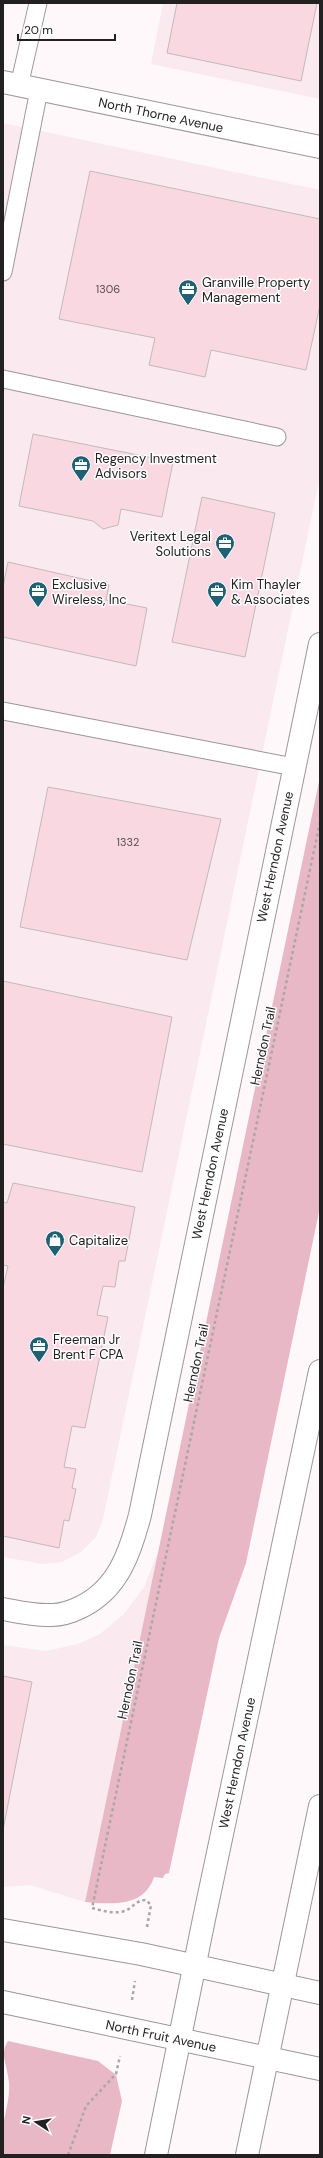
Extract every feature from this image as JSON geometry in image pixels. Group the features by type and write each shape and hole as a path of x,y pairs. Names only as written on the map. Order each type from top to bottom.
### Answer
{"street":[{"name":"North Thorne Avenue","path":"20,86 320,147"},
{"name":"West Herndon Avenue","path":"3,1609 29,1614 53,1615 75,1609 94,1601 107,1590 120,1572 132,1547 140,1516 320,644"},
{"name":"West Herndon Avenue","path":"156,2155 194,1966 320,1371"},
{"path":"247,2155 320,1806"},
{"path":"3,1930 141,1954 320,1993"},
{"name":"North Fruit Avenue","path":"3,2002 320,2069"}],"lane":[{"path":"3,272 20,86 38,3"},
{"path":"3,379 277,437"},
{"path":"3,711 294,767"}],"path":[{"name":"Herndon Trail","path":"141,1954 151,1906 146,1900 137,1902 127,1910 120,1912 92,1908 320,822"},
{"path":"68,2155 86,2106 116,2074 141,1954"}],"shaded area":[{"path":"163,3 320,3 320,99 151,64"},
{"path":"3,123 320,190 320,476 103,1519 96,1537 81,1552 62,1562 42,1564 3,1557"},
{"path":"320,777 320,1207 246,1563 219,1638 169,1873 165,1874 163,1878 154,1877 149,1887 143,1894 135,1899 116,1903 85,1902"},
{"path":"159,1549 85,1902 30,1885 3,1887 3,1645 46,1651 78,1644 100,1634 124,1614 144,1587"},
{"path":"8,2041 98,2061 116,2075 122,2101 110,2155 3,2155 3,2127 9,2089 4,2050"}],"building":[{"path":"177,3 317,3 301,81 167,53"},
{"path":"90,171 320,219 320,305 306,370 211,350 205,377 149,365 155,338 59,319"},
{"path":"33,434 173,462 162,517 121,509 118,525 103,529 93,521 19,506"},
{"path":"202,497 275,513 245,657 172,642"},
{"path":"8,562 109,585 106,600 147,608 136,666 3,637 3,587"},
{"path":"48,787 221,819 187,960 20,927"},
{"path":"3,981 172,1017 142,1172 3,1144"},
{"path":"13,1183 135,1207 125,1261 119,1261 115,1287 103,1286 97,1315 108,1317 85,1428 72,1426 64,1467 76,1469 72,1488 76,1489 69,1521 64,1520 59,1548 3,1536 3,1288 8,1266 3,1265 3,1202 7,1203"},
{"path":"3,1676 32,1682 3,1830"}],"place":[{"name":"Granville Property Management","path":"188,306"},
{"name":"Regency Investment Advisors","path":"81,482"},
{"name":"Veritext Legal Solutions","path":"225,560"},
{"name":"Exclusive Wireless, Inc","path":"38,608"},
{"name":"Kim Thayler & Associates","path":"217,608"},
{"name":"Capitalize","path":"55,1257"},
{"name":"Freeman Jr Brent F CPA","path":"39,1363"}]}
